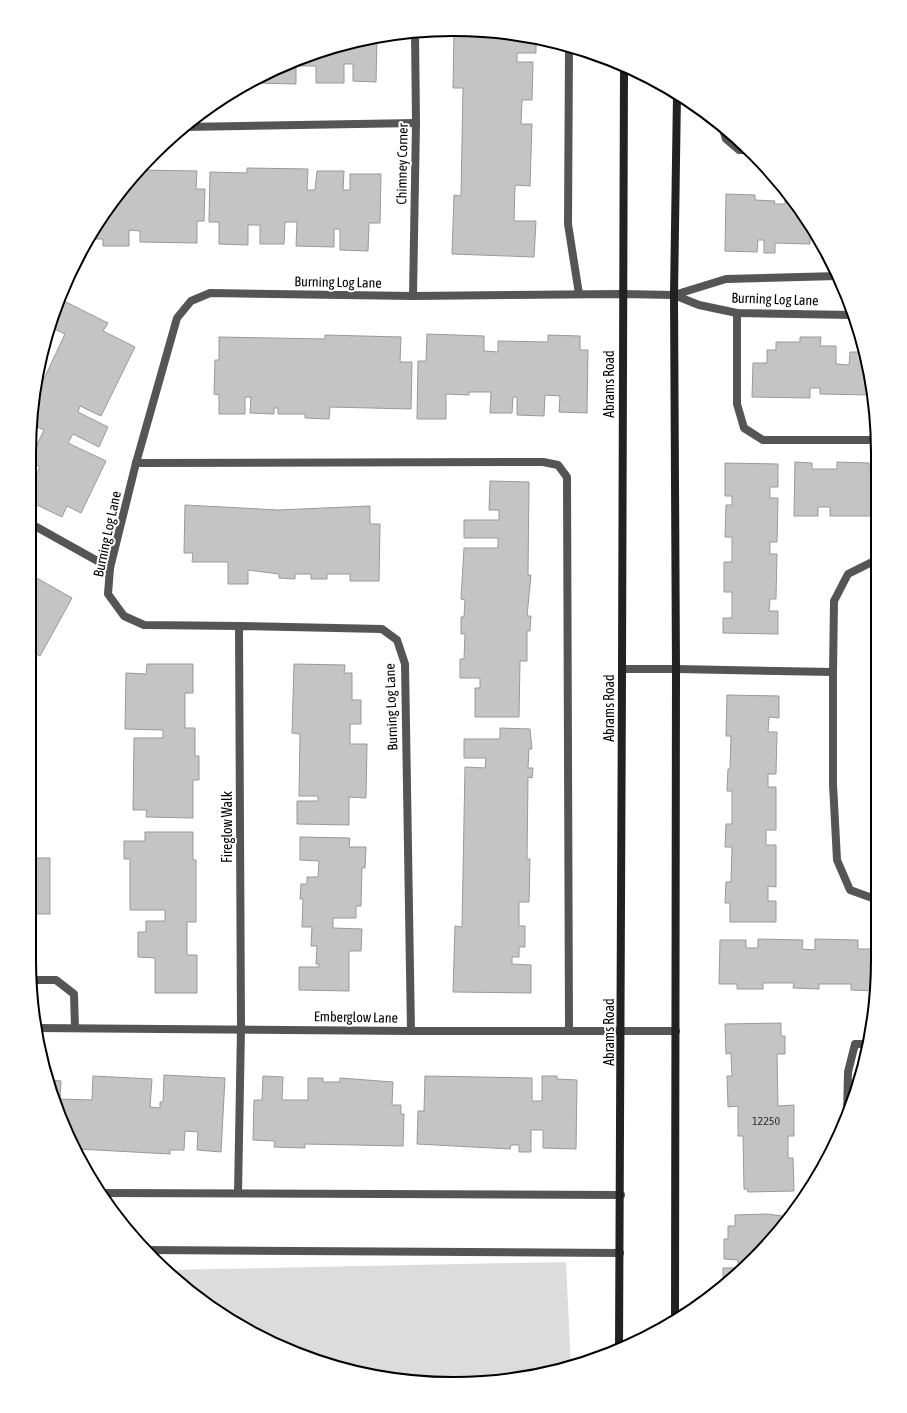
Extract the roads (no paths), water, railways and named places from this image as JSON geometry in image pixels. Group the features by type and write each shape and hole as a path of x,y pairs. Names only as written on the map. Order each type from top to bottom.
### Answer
{"main road":[{"name":"Abrams Road","path":"619,1342 622,1031 622,294 624,73"},
{"path":"675,1313 676,669 674,295 677,101"}],"street":[{"name":"Chimney Corner","path":"413,296 416,123 415,38"},
{"path":"569,52 568,224 579,294"},
{"path":"193,127 416,123"},
{"path":"725,137 740,150"},
{"name":"Burning Log Lane","path":"411,1031 405,664 397,640 382,629 144,625 124,616 108,594 110,568 136,463 177,318 192,300 210,292 413,296 579,294 674,295 726,279 831,276"},
{"name":"Burning Log Lane","path":"674,295 699,305 737,313 847,315"},
{"path":"737,313 737,404 744,428 763,440 870,440"},
{"path":"136,463 543,462 558,465 567,477 569,1031"},
{"path":"36,527 110,568"},
{"path":"871,562 848,574 834,601 832,672 833,784 837,860 850,890 871,898"},
{"name":"Fireglow Walk","path":"238,1194 241,1029 239,626"},
{"path":"622,669 832,672"},
{"path":"37,980 56,980 74,994 76,1028"},
{"name":"Emberglow Lane","path":"42,1028 411,1031 676,1031"},
{"path":"847,1098 848,1072 855,1044 862,1044"},
{"path":"107,1193 620,1195"},
{"path":"154,1250 620,1253"}]}
